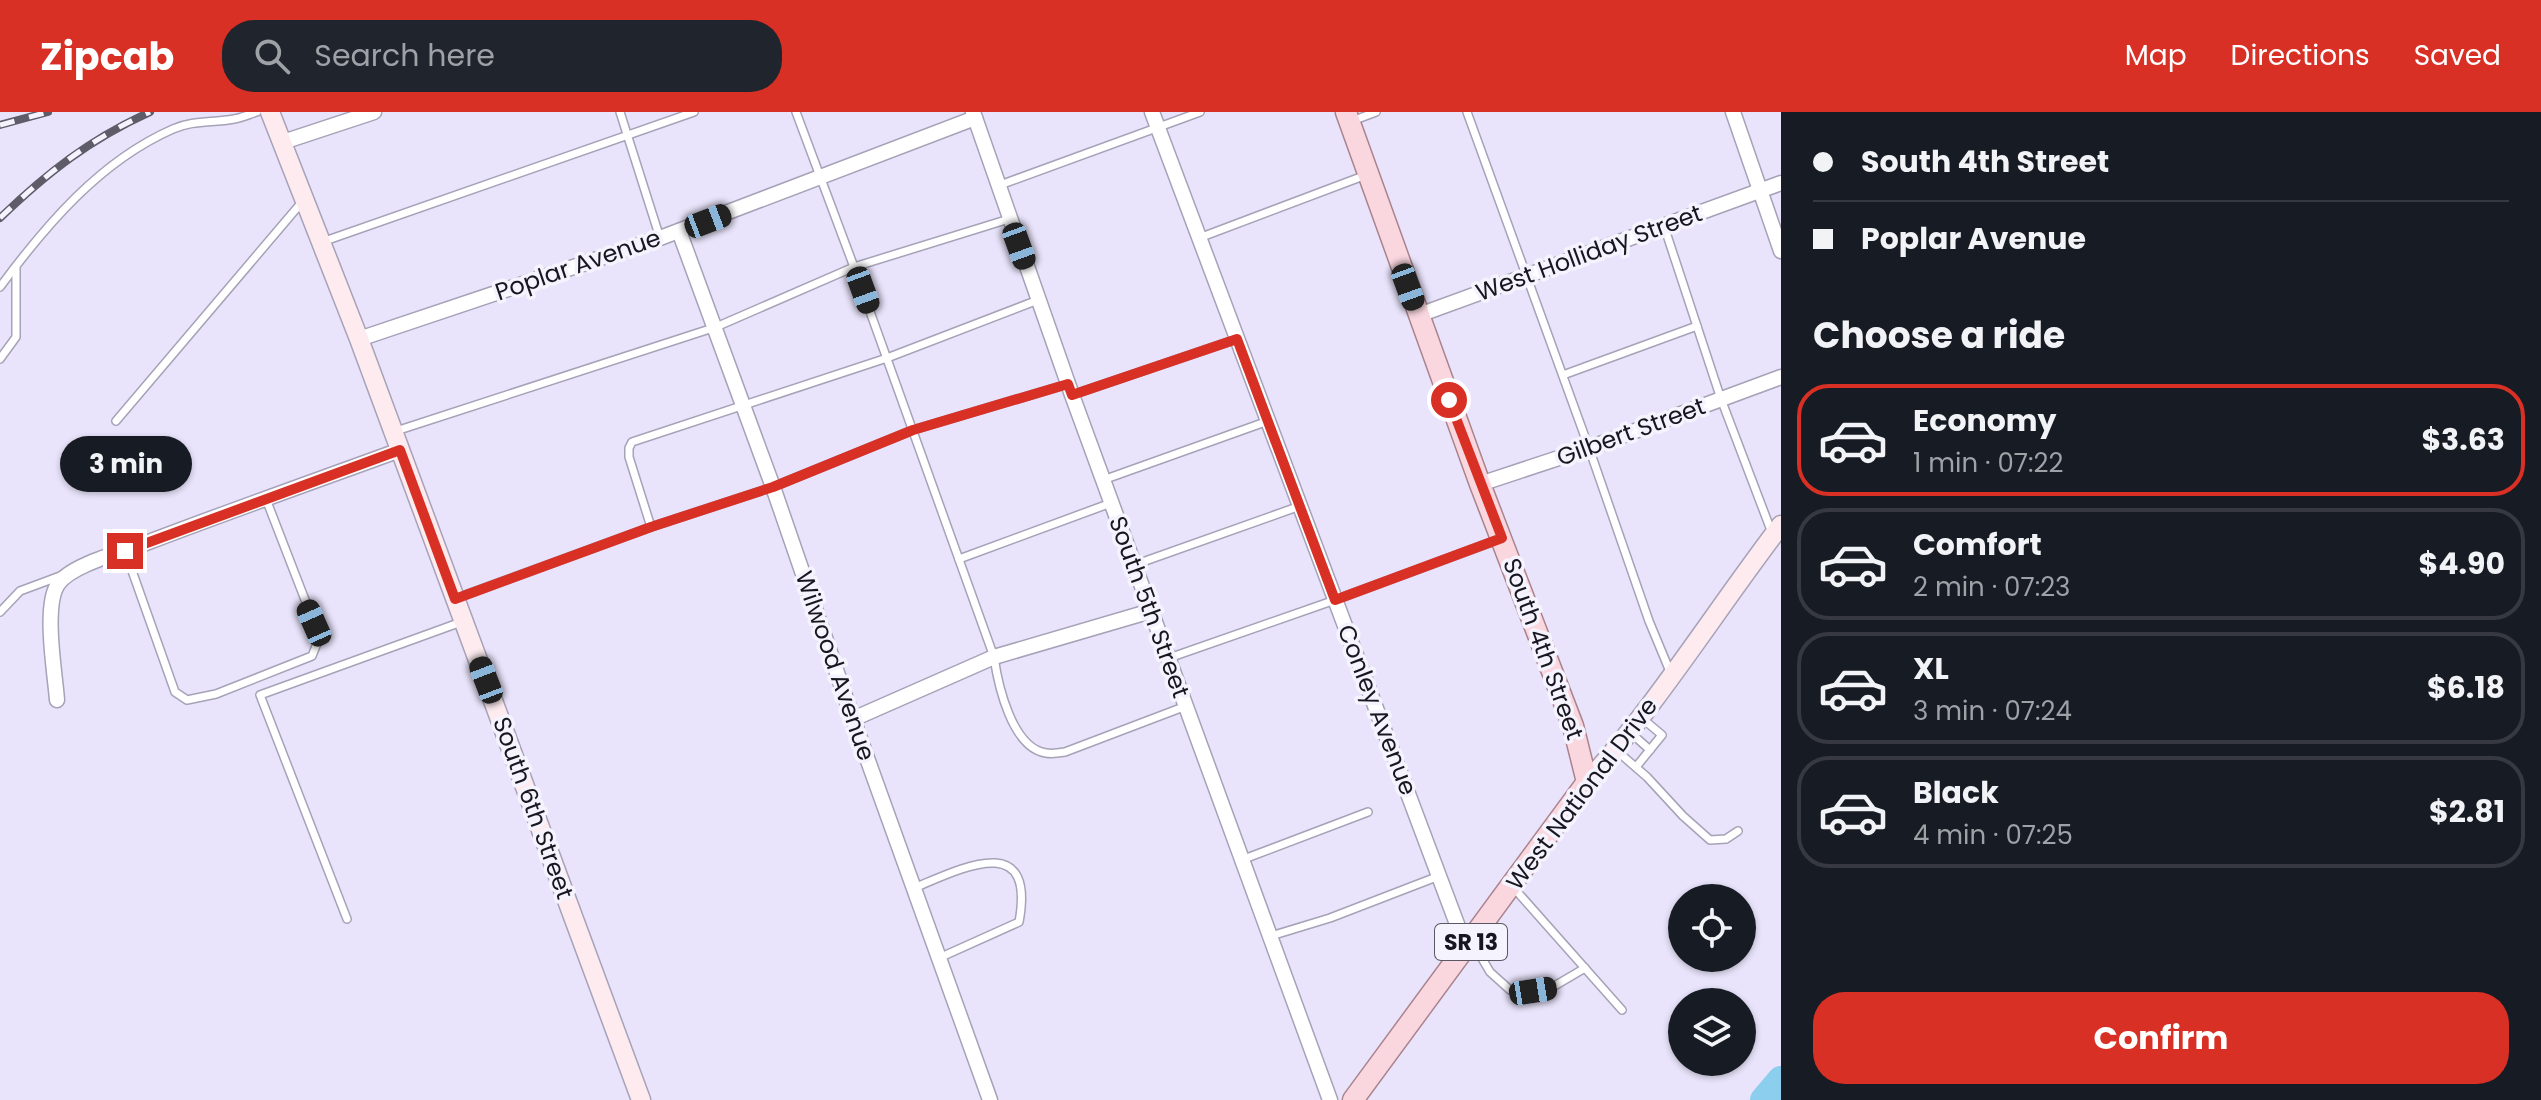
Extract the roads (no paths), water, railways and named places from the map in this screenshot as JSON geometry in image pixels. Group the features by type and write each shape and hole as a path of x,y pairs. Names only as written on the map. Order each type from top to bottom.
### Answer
{"main road":[{"name":"South 4th Street","path":"1348,117 1480,484 1573,726 1587,782"},
{"name":"West National Drive","path":"1353,1100 1587,782"}],"street":[{"name":"South 6th Street","path":"270,112 359,339 641,1100"},
{"path":"283,142 374,112"},
{"name":"Conley Avenue","path":"1152,112 1439,876 1469,945"},
{"path":"1733,112 1781,251"},
{"name":"Poplar Avenue","path":"359,339 660,238 974,115"},
{"name":"South 5th Street","path":"974,115 1070,390 1330,1100"},
{"name":"West Holliday Street","path":"1419,315 1781,183"},
{"name":"Wilwood Avenue","path":"679,231 716,327 990,1100"},
{"name":"Gilbert Street","path":"1480,484 1589,448 1781,377"},
{"path":"57,700 53,599 60,582 76,570 400,450"},
{"name":"West National Drive","path":"1587,782 1616,750 1672,677 1777,530"},
{"path":"853,719 994,657 1151,611"}],"lane":[{"path":"0,287 80,192 132,152 173,129 200,121 233,119 257,112"},
{"path":"620,112 660,238"},
{"path":"320,243 694,112"},
{"path":"796,112 994,657 1010,718 1036,749 1046,753 1065,752 1186,706"},
{"path":"998,186 1200,112"},
{"path":"1348,117 1376,112"},
{"path":"1467,112 1649,621 1672,677"},
{"path":"1199,238 1368,174"},
{"path":"116,421 304,200"},
{"path":"393,432 716,327 854,267 1009,219"},
{"path":"1664,226 1721,399 1777,530"},
{"path":"0,359 16,337 16,266"},
{"path":"651,527 629,457 632,442 887,358 1038,300"},
{"path":"1563,375 1697,326"},
{"path":"455,599 651,527 773,487 913,430 1070,390 1237,339"},
{"path":"1103,480 1268,421"},
{"path":"125,551 175,692 187,700 246,683 312,656 318,641 314,623 295,581 266,499"},
{"path":"959,559 1111,503"},
{"path":"1134,565 1300,506"},
{"path":"1167,658 1502,538"},
{"path":"0,612 29,586 76,570"},
{"path":"347,919 260,695 464,621"},
{"path":"1635,724 1650,750"},
{"path":"1635,724 1662,735 1636,767"},
{"path":"1616,750 1710,840 1726,839 1738,831"},
{"path":"1244,859 1368,812"},
{"path":"914,888 995,861 1010,866 1019,882 1023,903 1019,922 939,958"},
{"path":"1271,936 1330,918 1439,876"},
{"path":"1512,885 1622,1010"},
{"path":"1469,945 1490,972 1510,990 1551,988 1585,968"}],"waterway":[{"path":"1764,1100 1781,1080"}],"railway":[{"path":"0,125 48,112"},
{"path":"0,218 70,158 150,112"}]}
